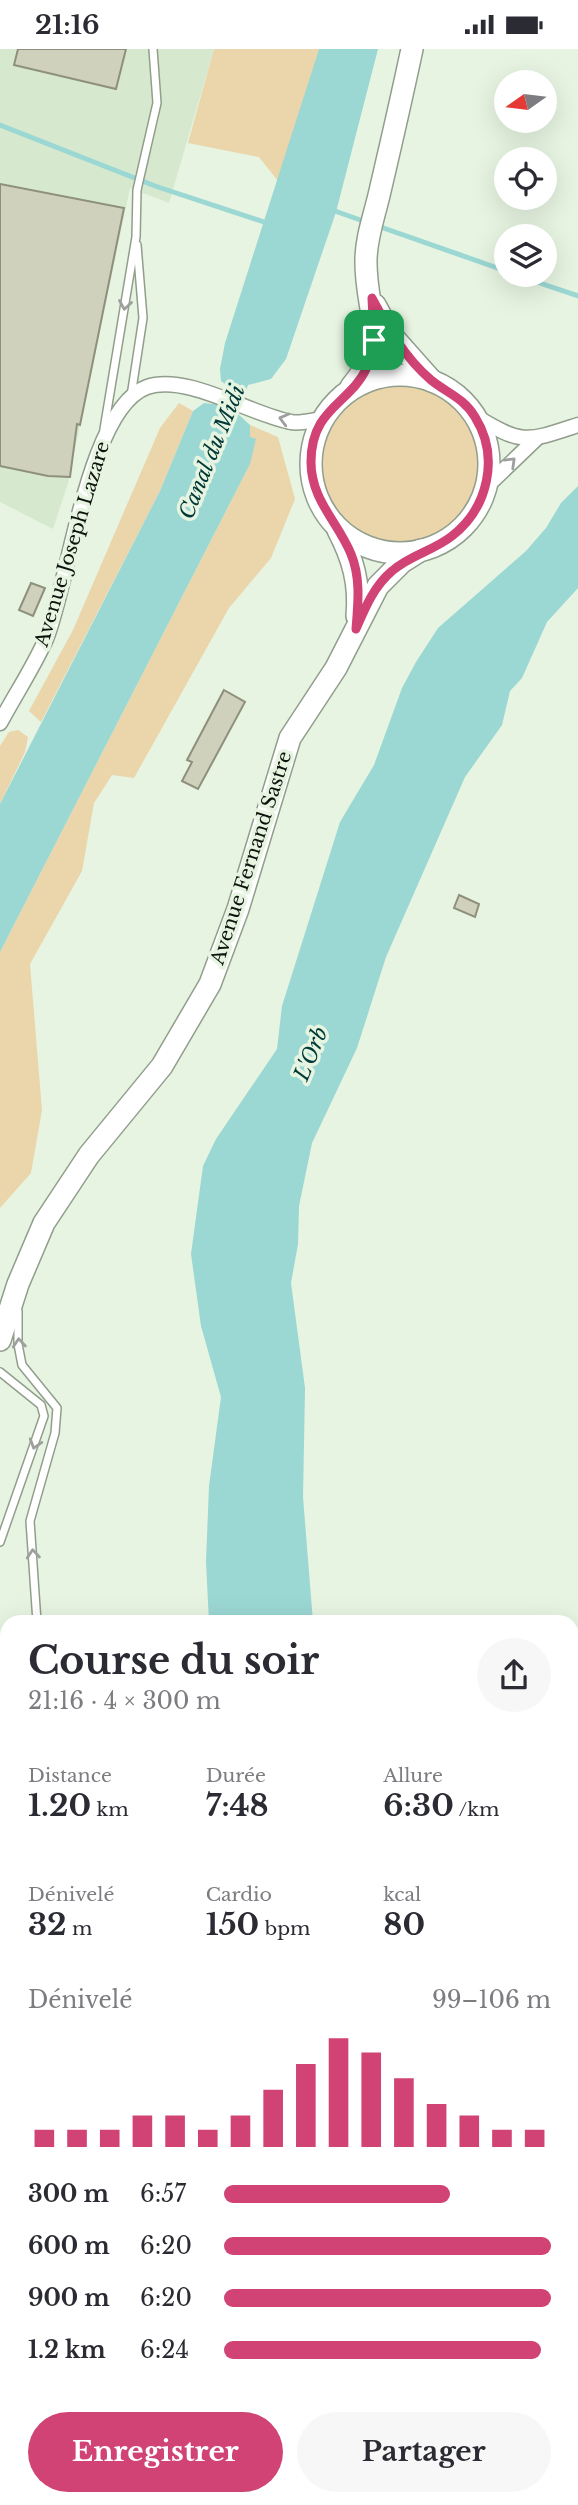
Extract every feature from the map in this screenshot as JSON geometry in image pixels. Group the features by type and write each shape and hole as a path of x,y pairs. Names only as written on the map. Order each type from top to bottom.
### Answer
{"main road":[{"path":"372,298 374,340 366,369 323,419 312,448 313,481 318,498 335,525 366,546 386,552 421,550 450,538 466,523 486,487 489,465 487,446 475,416 457,395 432,381 392,336 372,298 367,282 368,240 412,49"},
{"path":"346,392 377,377 394,375 432,381"},
{"name":"Avenue Fernand Sastre","path":"335,525 351,555 357,578 356,629"},
{"name":"Avenue Fernand Sastre","path":"0,1340 18,1284 44,1223 89,1155 162,1066 209,984 237,909 290,738 336,668 378,586 402,562 421,550"}],"street":[{"path":"131,399 147,387 180,386 213,394 293,423 323,419"},
{"name":"Avenue Joseph Lazare","path":"0,723 46,638 103,440 119,408 131,399"},
{"path":"475,416 510,437 537,438 578,425"},
{"path":"486,487 537,438"}],"lane":[{"path":"131,399 143,318 136,237 137,190 157,93 153,49"},
{"path":"103,440 136,237"},
{"path":"18,1284 18,1344 22,1364 57,1408 55,1433 30,1521 37,1615"},
{"path":"0,1372 41,1405 44,1416 0,1542"}],"shaded area":[{"path":"0,49 214,49 169,203 130,188 68,483 53,529 0,502"},
{"path":"214,49 319,49 278,181 259,157 188,143"},
{"path":"400,385 430,391 456,408 473,434 479,464 473,494 456,520 430,537 400,543 370,537 344,520 327,494 321,464 327,434 344,408 370,391"},
{"path":"179,403 193,411 160,491 41,722 29,711 73,630 160,428"},
{"path":"250,425 278,437 295,499 271,558 229,608 134,778 112,775 94,803 82,871 30,964 42,1110 31,1173 0,1208 0,952 250,464"},
{"path":"18,730 28,737 25,752 0,804 0,746 9,732"}],"water":[{"name":"Canal du Midi","path":"319,49 378,49 336,212 286,359 271,379 248,385 238,414 250,425 250,437 256,439 250,464 0,952 0,804 160,491 193,411 204,403 221,405 228,386 221,381 220,369 225,343"},
{"name":"L'Orb","path":"578,486 578,588 547,622 522,678 510,691 502,725 465,777 386,957 357,1048 312,1143 299,1206 298,1244 291,1283 305,1388 303,1497 312,1615 209,1615 206,1562 209,1486 221,1397 201,1326 191,1254 203,1166 216,1139 277,1049 282,1006 340,822 374,765 402,688 416,662 438,628 526,551 546,528 561,503"}],"building":[{"path":"18,49 126,49 116,89 14,65"},
{"path":"0,184 124,208 80,425 77,424 70,477 48,476 0,466"},
{"path":"31,583 45,588 33,616 19,610"},
{"path":"224,690 245,702 198,789 182,781 192,762 187,760"},
{"path":"459,895 479,904 475,917 454,908"}],"waterway":[{"path":"0,125 155,186 270,224"},
{"path":"332,210 366,222"},
{"path":"375,225 494,267"},
{"path":"551,287 578,296"}],"route":[{"path":"372,298 392,336 432,381 457,395 475,416 487,446 489,465 486,487 474,513 466,523 450,538 421,550 389,573 369,599 356,629 357,578 351,555 318,498 311,462 312,448 323,419 366,369 374,340 372,298"}]}
